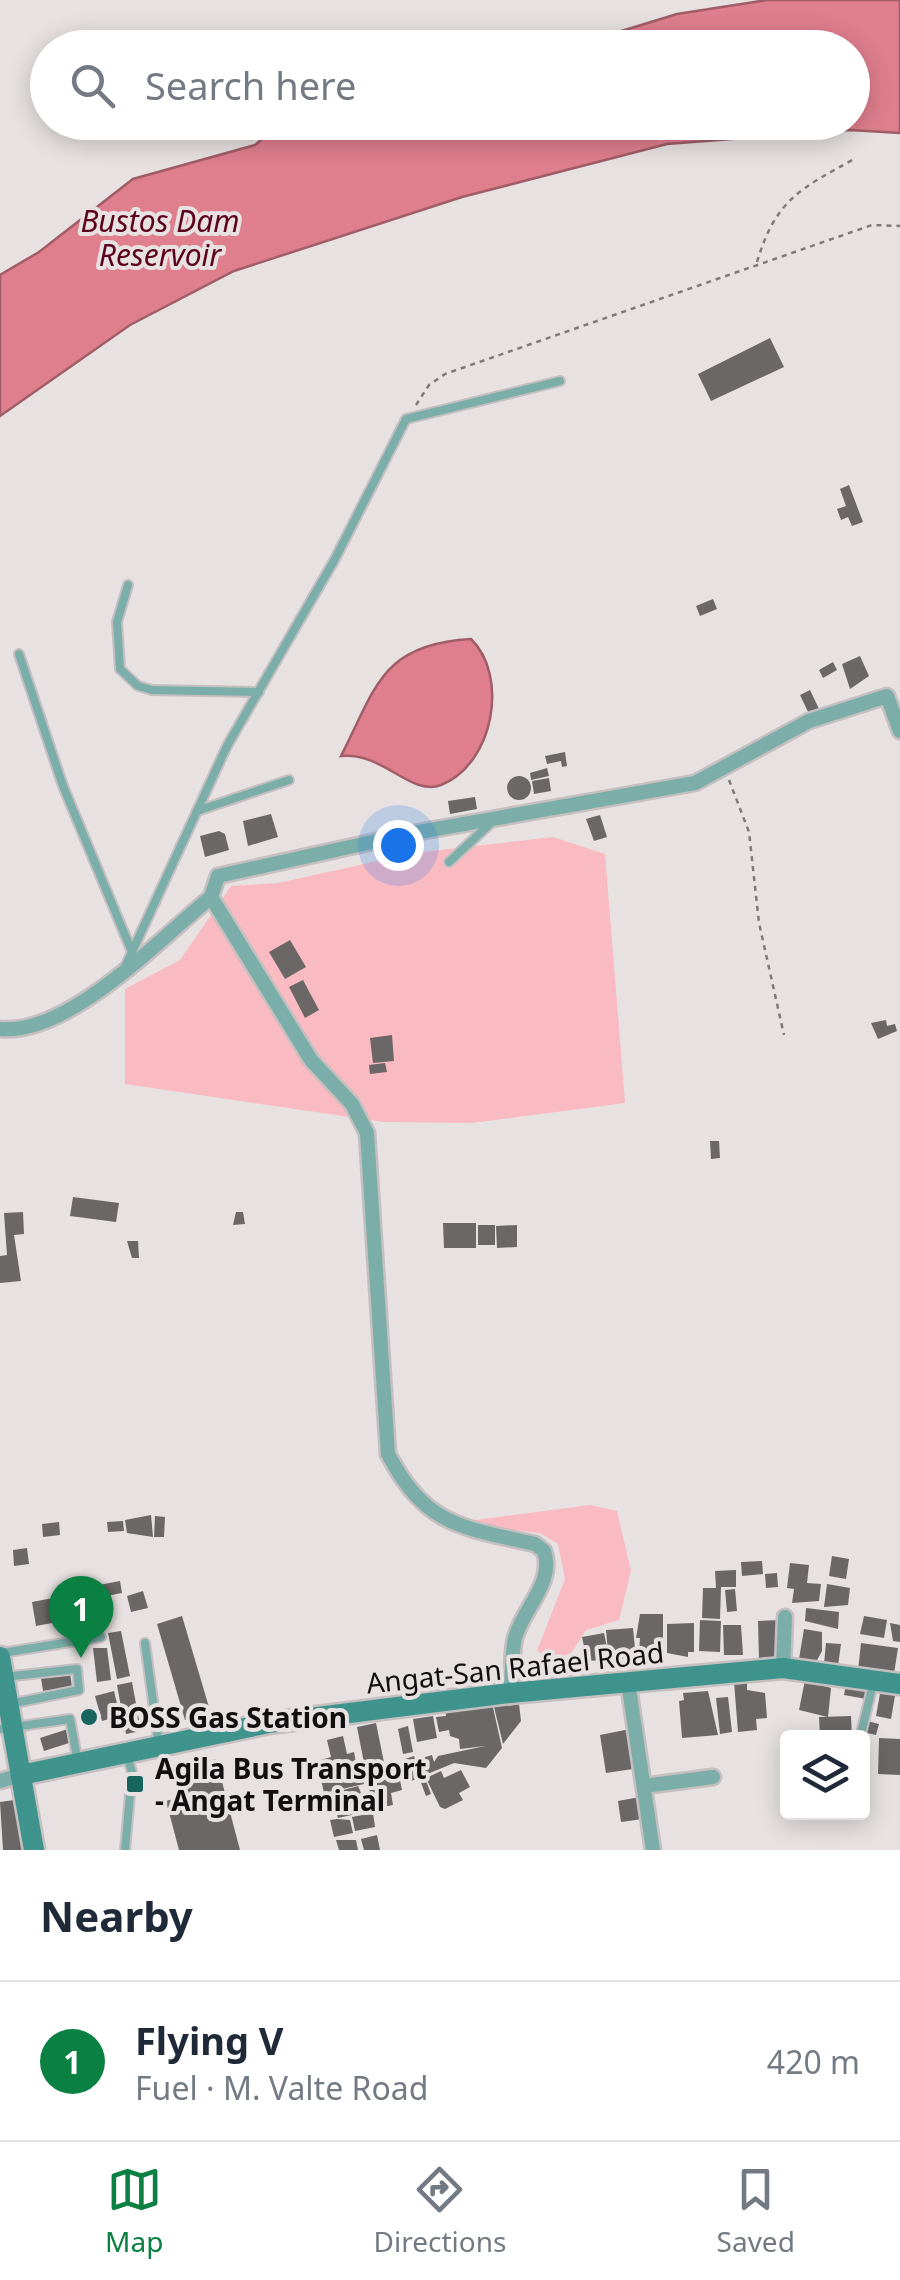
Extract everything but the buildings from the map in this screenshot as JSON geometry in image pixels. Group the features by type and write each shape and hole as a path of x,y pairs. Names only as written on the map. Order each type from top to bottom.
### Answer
{"main road":[{"path":"2,1663 8,1704 10,1778 34,1850"},
{"name":"Angat-San Rafael Road","path":"10,1778 268,1723 510,1693 784,1668 900,1684"}],"street":[{"path":"0,1030 12,1031 70,1012 212,896 218,876 494,819 695,783 809,721 887,696 900,731"},
{"path":"212,896 311,1060 352,1104 367,1133 388,1454 409,1494 456,1526 534,1544 544,1551 547,1569 515,1638 510,1693"},
{"path":"784,1668 785,1617"},
{"path":"628,1682 652,1850"},
{"path":"644,1786 713,1777"}],"lane":[{"path":"124,968 197,811 335,559 406,419 560,382"},
{"path":"128,585 117,622 120,669 138,686 152,690 259,692"},
{"path":"19,654 83,837 132,952"},
{"path":"197,811 289,780"},
{"path":"449,862 494,819"},
{"path":"2,1663 101,1637"},
{"path":"145,1643 159,1746"},
{"path":"2,1663 77,1669 79,1690 8,1704"},
{"path":"862,1730 874,1680"},
{"path":"7,1728 70,1720 78,1763"},
{"path":"125,1850 132,1772 126,1753"}],"path":[{"path":"757,263 774,214 810,183 856,158"},
{"path":"406,419 429,385 446,374 872,225 900,226"},
{"path":"725,768 749,832 759,923 784,1036"}],"shaded area":[{"path":"553,837 605,854 625,1103 472,1123 384,1122 125,1084 125,989 180,960 231,886 278,883 414,853"},
{"path":"590,1505 617,1511 631,1571 619,1620 586,1630 572,1652 554,1661 537,1651 565,1579 558,1544 540,1533 477,1526 475,1520"}],"water":[{"name":"Bustos Dam Reservoir","path":"767,0 900,0 900,133 870,131 870,30 625,30 677,14"},
{"name":"Bustos Dam Reservoir","path":"261,140 719,140 667,144 462,197 234,271 130,325 0,416 0,275 39,252 133,179 255,145"},
{"path":"471,639 490,674 492,696 484,739 459,774 430,787 418,785 370,760 341,756 374,690 400,660 441,643"}],"place":[{"name":"Flying V","path":"81,1658"},
{"name":"BOSS Gas Station","path":"89,1717"},
{"name":"Agila Bus Transport - Angat Terminal","path":"135,1784"}]}
